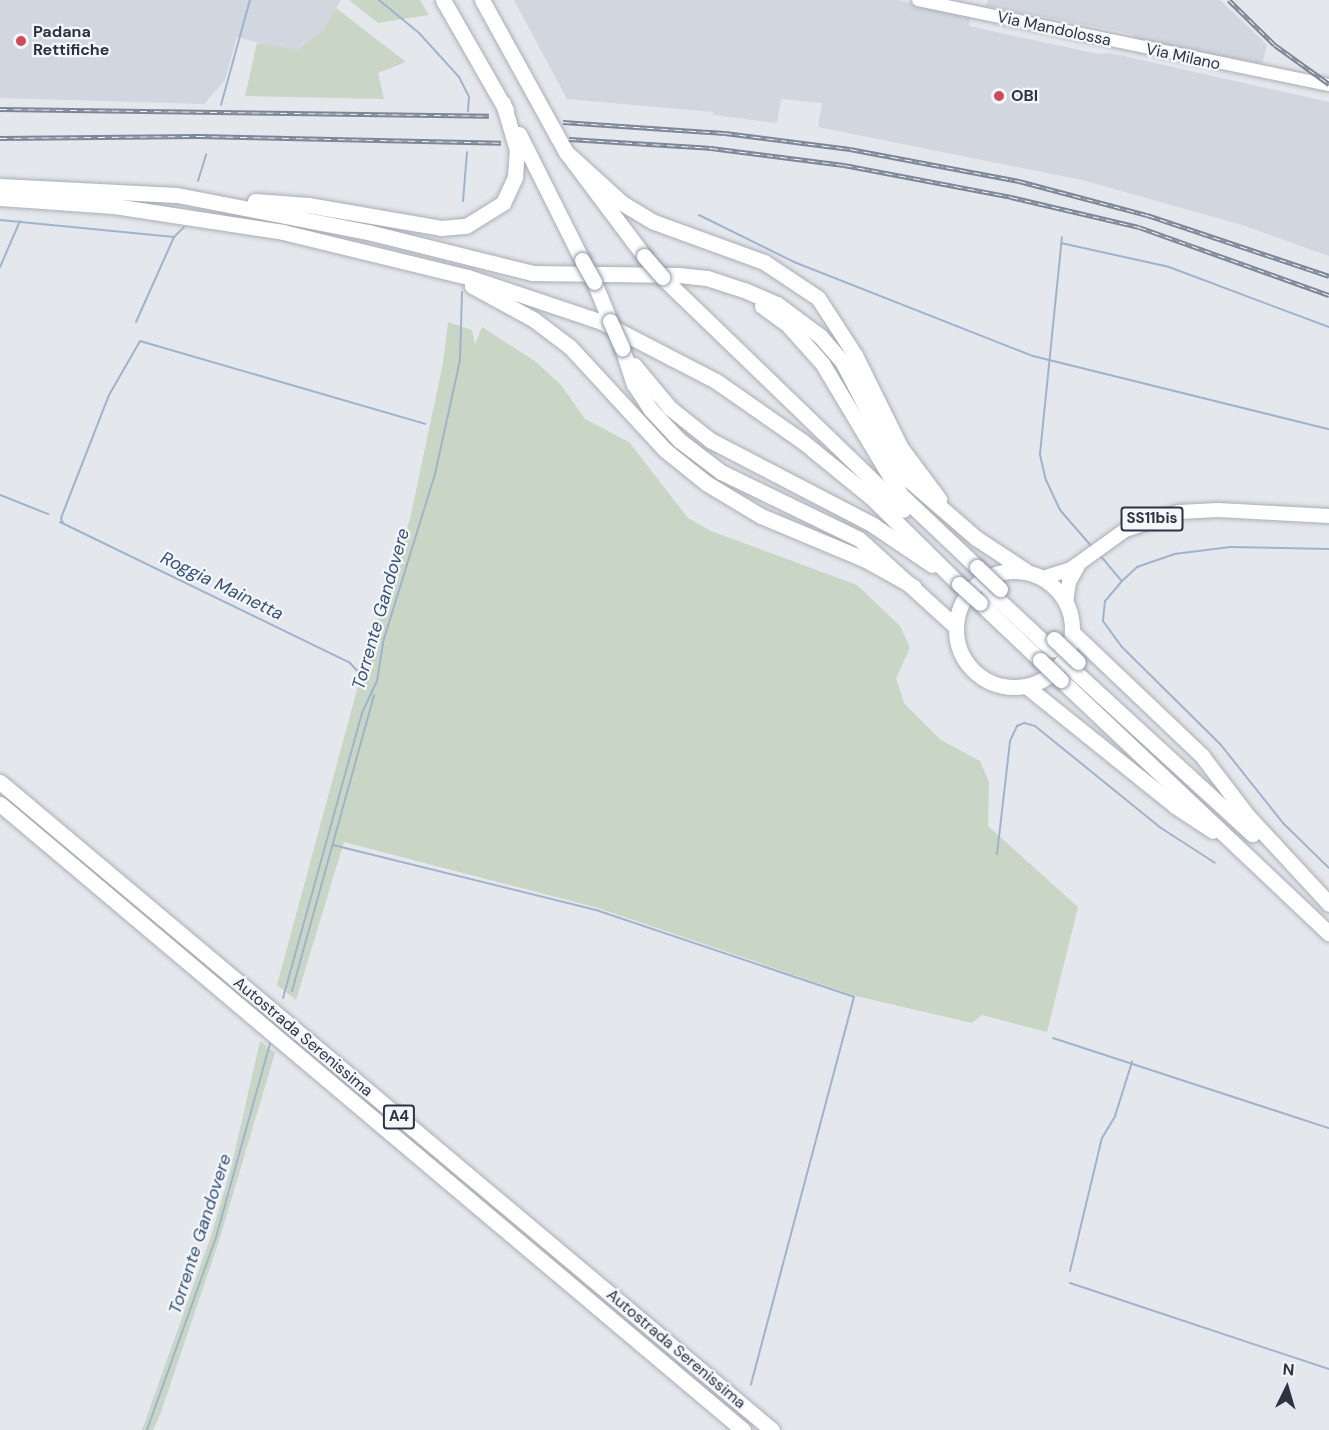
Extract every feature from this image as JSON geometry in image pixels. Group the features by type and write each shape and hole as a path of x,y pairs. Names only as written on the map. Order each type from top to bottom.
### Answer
{"highway":[{"path":"435,0 471,46"},
{"path":"443,0 503,103 594,282 622,348 634,384 651,410 679,440 721,472 859,539 955,626"},
{"path":"482,0 566,152 662,277 1070,670 1251,856 1327,930"},
{"path":"215,201 288,202 425,226 466,226 502,203 515,177 517,150 503,103"},
{"path":"566,152 621,203 654,222 764,262 818,298 855,355 901,448 960,525"},
{"path":"0,186 177,195 359,230 532,273 679,275 707,278 744,290 777,304 807,325 842,361 900,470 960,525 1026,571 1043,578 1066,603 1072,632 1061,662 1046,677 1026,686 1003,686 982,678 962,656 955,626 963,599 978,583 997,572 1026,571"},
{"path":"0,198 215,220 390,256 513,291 602,322 716,381 802,441 969,575"},
{"path":"390,256 478,289 533,319 587,364 682,466 736,503 864,559 914,587"},
{"path":"679,275 742,296 787,324 836,384 893,485 969,575"},
{"path":"622,348 660,398 710,440 969,575"},
{"path":"1072,632 1202,756 1247,814 1329,905"},
{"path":"1070,670 1167,754 1329,905"},
{"path":"1026,686 1175,806 1251,856"},
{"path":"0,776 26,803"},
{"name":"Autostrada Serenissima","path":"0,782 772,1430"},
{"name":"Autostrada Serenissima","path":"0,804 743,1430"}],"main road":[{"name":"Via Mandolossa","path":"918,0 1119,43"},
{"name":"Via Milano","path":"1119,43 1329,85"},
{"name":"Via Milano","path":"1247,70 1329,92"},
{"name":"SS11bis","path":"1043,578 1079,564 1125,530 1179,513 1218,510 1329,516"},
{"path":"1066,603 1070,582 1079,564"}],"shaded area":[{"path":"0,0 341,0 323,30 298,50 289,51 237,37 225,80 204,104 0,98"},
{"path":"514,0 898,0 970,16 969,26 1098,54 1110,53 1329,102 1329,256 1242,225 1082,180 818,127 822,103 781,99 777,123 713,115 713,112 567,99"},
{"path":"988,0 1220,0 1267,45 1262,64 1136,39 1133,34 985,6"}],"green space":[{"path":"349,0 420,0 429,15 378,23"},
{"path":"336,8 406,62 378,73 384,99 245,96 257,43 298,50 323,30"},
{"path":"448,322 472,330 475,344 482,327 535,361 561,385 585,419 629,442 688,518 711,531 857,585 900,626 910,648 896,678 904,703 941,740 980,761 989,782 988,826 1078,907 1047,1032 982,1015 972,1023 856,996 598,908 344,842 296,1000 277,985 365,660 410,519 443,363"},
{"path":"260,1041 275,1053 219,1241 160,1415 153,1430 142,1430 211,1236 231,1168"}],"waterway":[{"path":"221,105 250,0"},
{"name":"Torrente Gandovere","path":"379,0 419,33 459,77 469,97 468,111"},
{"name":"Torrente Gandovere","path":"463,201 467,152"},
{"path":"198,181 206,154"},
{"path":"699,215 794,262 1033,356 1329,429"},
{"path":"0,220 174,237 184,227"},
{"path":"0,267 20,221"},
{"path":"136,322 174,237"},
{"path":"1062,237 1040,455 1046,480 1060,510 1093,548"},
{"path":"1061,243 1169,267 1329,327"},
{"name":"Torrente Gandovere","path":"283,998 362,713 377,681 383,642 435,474 460,360 462,292"},
{"path":"63,523 61,518 109,395 140,341 425,424"},
{"path":"0,495 48,514"},
{"name":"Roggia Mainetta","path":"60,522 350,663 367,681"},
{"path":"1122,581 1137,567 1174,554 1231,547 1329,549"},
{"path":"1099,554 1122,581 1105,601 1103,621 1122,647 1221,745 1283,823 1329,868"},
{"name":"Roggia Mainetta","path":"292,991 374,695"},
{"path":"997,854 1010,741 1017,726 1024,723 1035,726 1161,828 1215,863"},
{"path":"333,845 599,911 854,997 751,1385"},
{"path":"1053,1038 1329,1128"},
{"name":"Torrente Gandovere","path":"147,1430 216,1237 270,1043"},
{"path":"1070,1271 1102,1138 1115,1116 1132,1062"},
{"path":"1070,1283 1329,1369"}],"railway":[{"path":"1229,0 1275,45 1329,84"},
{"path":"0,109 489,116"},
{"path":"563,122 725,133 850,149 1019,181 1147,215 1329,276"},
{"path":"0,138 198,136 501,143"},
{"path":"569,139 711,148 844,165 1011,197 1139,227 1329,295"}],"place":[{"name":"Padana Rettifiche","path":"21,41"},
{"name":"OBI","path":"999,96"}]}
